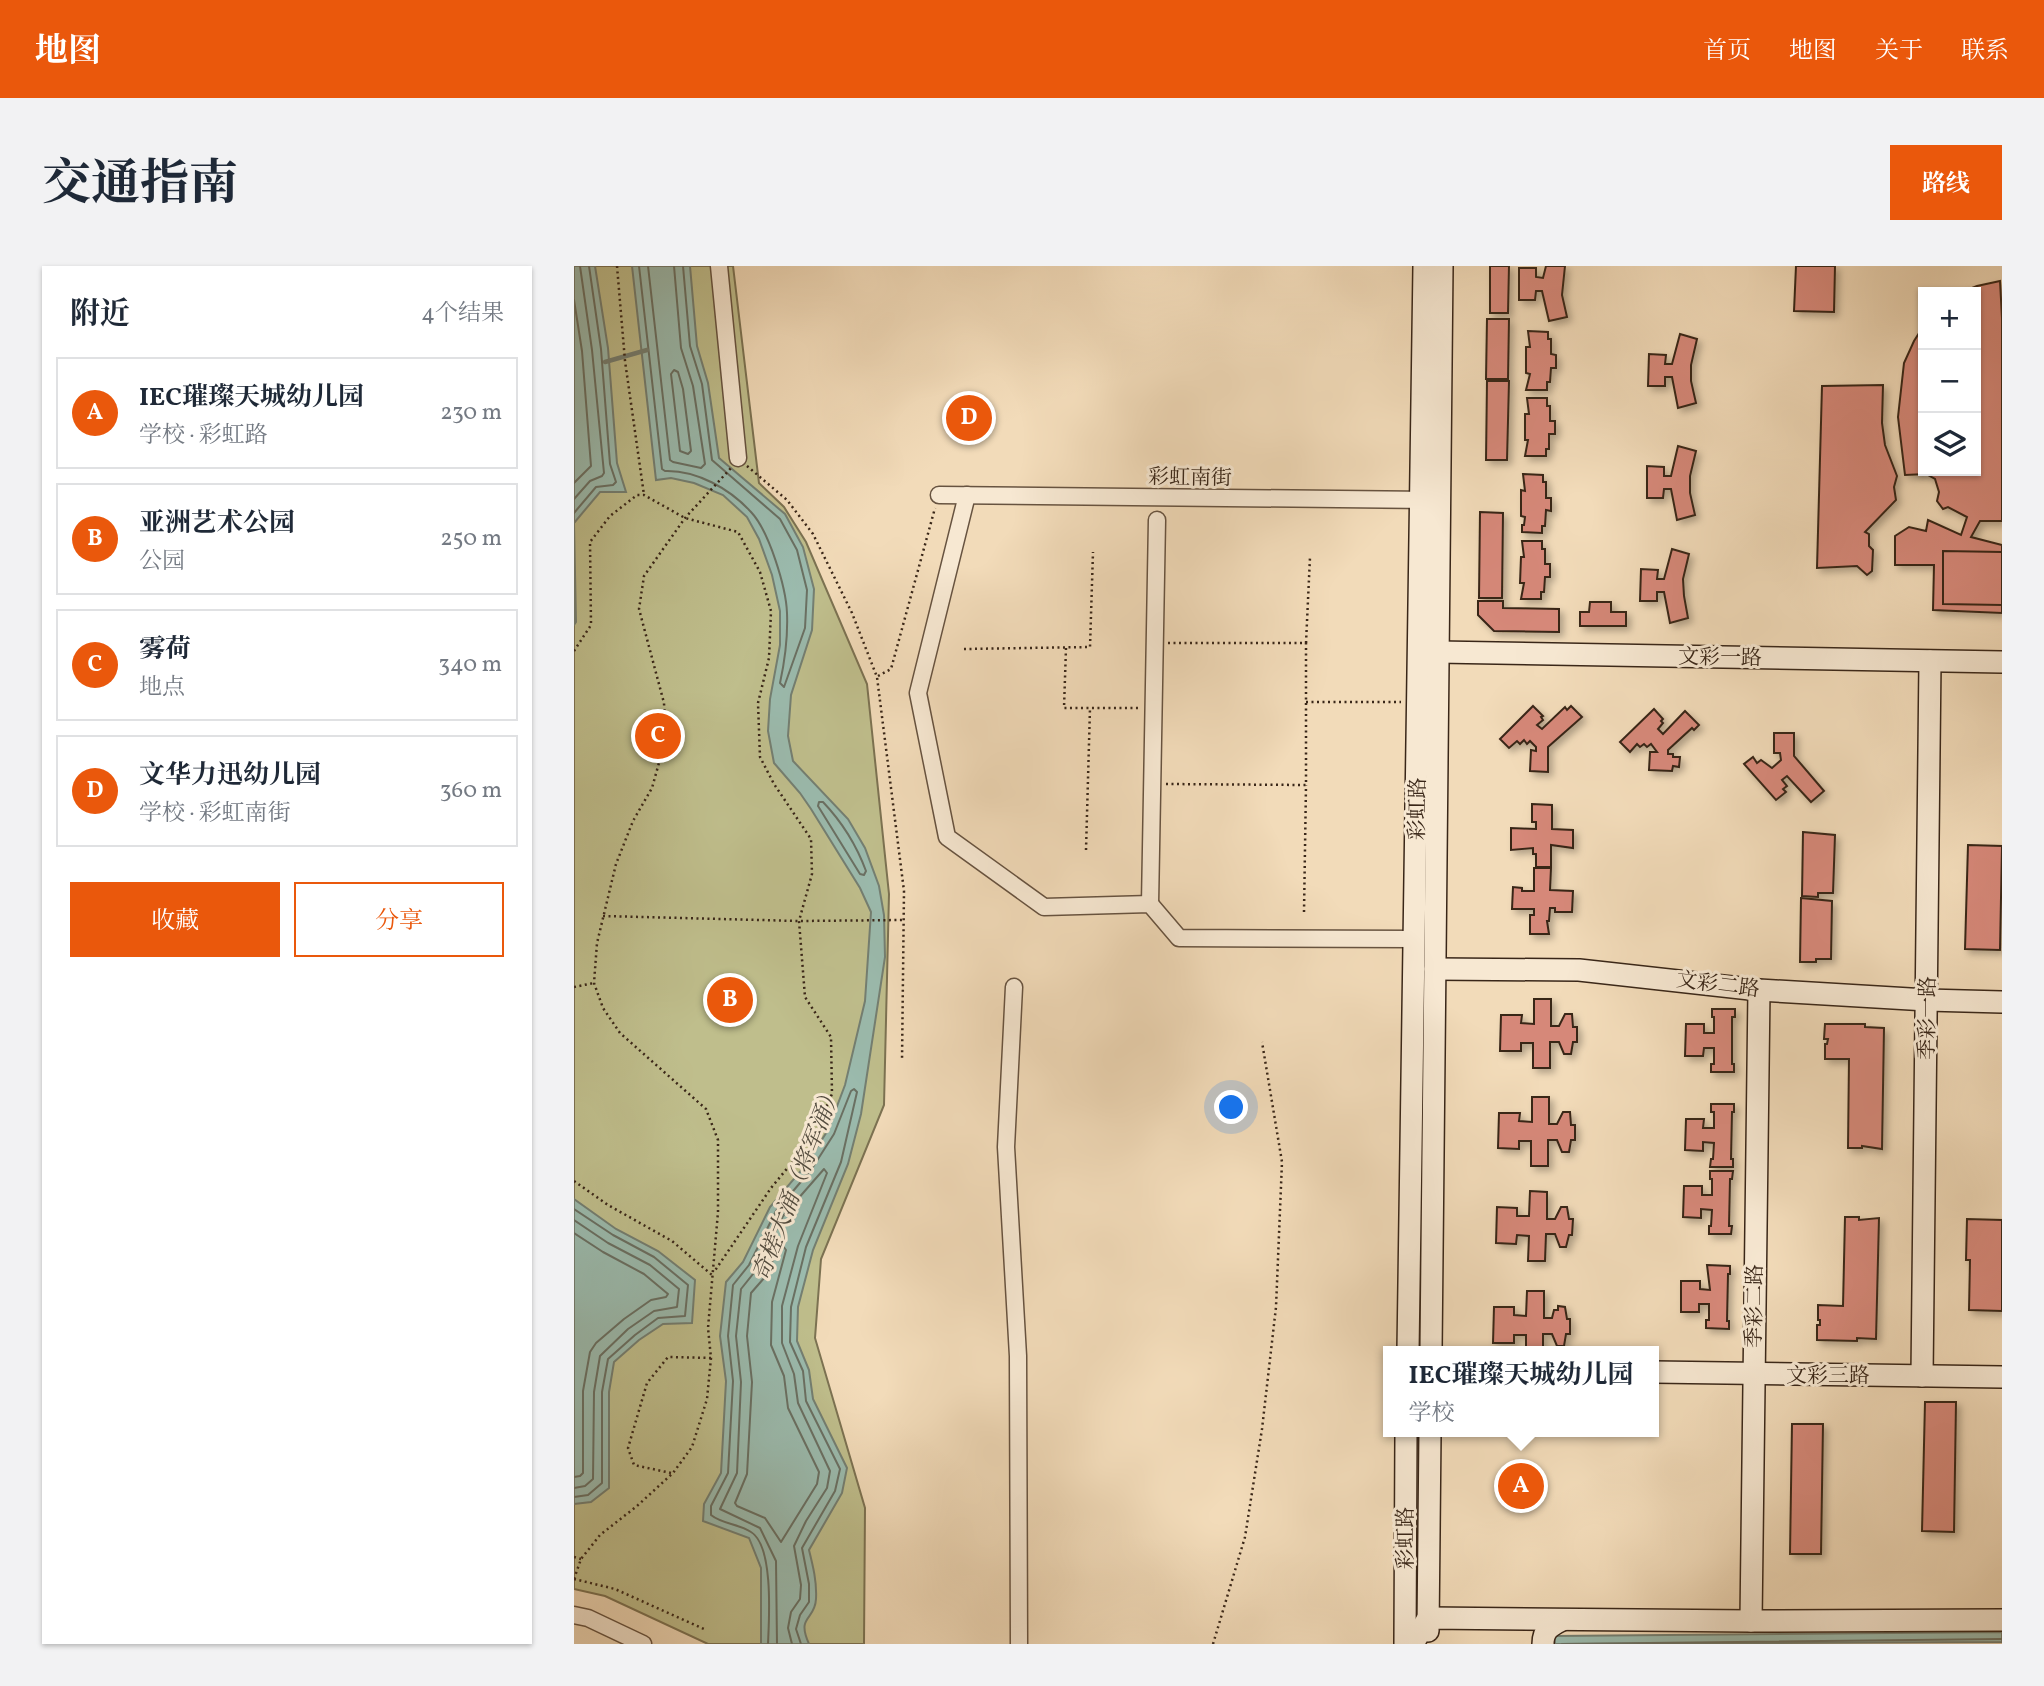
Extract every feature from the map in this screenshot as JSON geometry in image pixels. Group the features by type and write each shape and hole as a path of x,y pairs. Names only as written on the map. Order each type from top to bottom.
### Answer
{"street":[{"path":"719,266 737,461"},
{"name":"彩虹路","path":"1424,266 1430,500 1438,652 1431,1346"},
{"name":"彩虹路","path":"1408,1346 1418,702 1442,266"},
{"name":"彩虹南街","path":"939,495 1430,500"},
{"path":"967,495 918,693 947,837 1044,907 1150,904"},
{"path":"1157,520 1150,904 1179,938 1415,939"},
{"name":"文彩一路","path":"1438,652 2002,662"},
{"name":"季彩一路","path":"1922,1376 1930,661"},
{"name":"文彩二路","path":"1435,969 1579,970 1759,990 2002,1002"},
{"path":"1014,987 1006,1147 1018,1356 1019,1644"},
{"name":"季彩二路","path":"1751,1621 1759,990"},
{"name":"文彩三路","path":"1659,1373 2002,1377"},
{"name":"彩虹路","path":"1405,1644 1406,1437"},
{"name":"彩虹路","path":"1429,1644 1430,1437"},
{"path":"574,1615 588,1618 643,1644"},
{"path":"1413,1644 1428,1618 2002,1620"},
{"path":"1543,1644 1544,1633 1562,1620"}],"path":[{"path":"617,266 625,361 644,495"},
{"path":"704,1629 615,1589 574,1578 581,1559 600,1535 673,1474 692,1447 707,1399 711,1357 708,1328 718,1212 718,1140 706,1109 620,1033 603,1008 594,984 597,943 617,863 633,821 652,788 662,752 664,703 639,609 644,576 685,518 737,461 787,500 813,534 852,613 877,677 904,891 902,1061"},
{"path":"574,651 592,625 590,542 610,516 637,495 644,495 685,518 738,532 760,572 771,611 769,658 758,703 760,757 774,784 811,839 812,874 799,921 804,997 831,1037 832,1094 813,1137 771,1188 712,1275"},
{"path":"877,677 891,669 939,495"},
{"path":"964,649 1090,647 1093,552"},
{"path":"1304,912 1305,702 1310,557"},
{"path":"1155,643 1306,643"},
{"path":"1066,647 1063,708 1154,709"},
{"path":"1305,702 1418,702"},
{"path":"1086,850 1090,708"},
{"path":"1152,784 1306,785"},
{"path":"603,916 799,921 904,920"},
{"path":"574,987 594,984"},
{"path":"1213,1644 1245,1537 1262,1429 1276,1307 1282,1162 1262,1042"},
{"path":"574,1181 608,1205 672,1241 712,1275"},
{"path":"673,1474 635,1465 628,1448 647,1383 668,1357 711,1357"},
{"path":"574,1558 581,1559"}],"shaded area":[{"path":"574,266 733,266 759,483 784,507 806,542 867,684 889,894 884,1105 821,1259 815,1338 865,1508 864,1644 708,1644 605,1596 574,1589"}],"water":[{"path":"574,266 595,266 608,348 617,463 626,492 600,492 574,523"},
{"name":"奇槎大涌（将军涌）","path":"632,266 690,266 697,346 708,383 719,458 785,514 803,547 814,589 812,630 791,695 788,736 793,761 848,819 865,848 879,886 884,915 885,957 861,1114 848,1164 813,1250 798,1307 797,1341 809,1370 813,1399 847,1468 842,1493 809,1550 816,1593 815,1606 804,1628 809,1644 761,1644 761,1568 749,1538 703,1521 704,1504 721,1473 726,1381 720,1336 726,1282 743,1262 770,1207 805,1166 828,1130 845,1085 865,1001 871,912 860,888 811,809 774,763 768,731 770,699 780,645 780,611 772,575 759,539 747,517 723,495 694,483 671,478 656,480"},
{"path":"574,523 576,622 574,625"},
{"path":"574,1199 616,1229 658,1251 695,1280 692,1323 663,1324 614,1362 609,1392 609,1488 591,1502 574,1504"},
{"path":"2002,1632 2002,1642 1555,1644 1554,1636"}],"building":[{"path":"1490,266 1509,266 1508,313 1490,313"},
{"path":"1546,266 1565,266 1562,295 1567,317 1549,321 1542,291 1536,291 1535,300 1519,300 1519,268 1536,268 1536,277 1543,278"},
{"path":"1796,266 1835,266 1834,312 1794,311"},
{"path":"2000,281 2002,521 1980,521 1971,537 2002,545 2002,613 1933,610 1934,565 1895,565 1895,536 1909,527 1926,531 1928,520 1961,535 1967,517 1948,507 1943,509 1937,501 1939,492 1935,479 1930,476 1981,476 1981,287 1974,287"},
{"path":"1487,319 1509,319 1508,379 1486,379"},
{"path":"1528,331 1548,332 1548,339 1551,339 1551,354 1556,355 1556,368 1551,368 1547,390 1526,390 1530,374 1526,373 1526,347 1530,347"},
{"path":"1680,334 1697,339 1691,365 1696,403 1678,408 1672,377 1665,377 1665,386 1648,386 1649,354 1666,355 1665,364 1672,364"},
{"path":"1918,335 1918,474 1905,475 1898,417 1904,363"},
{"path":"1487,381 1509,381 1507,460 1486,460"},
{"path":"1883,385 1882,423 1885,445 1897,476 1894,487 1896,500 1865,532 1869,534 1869,546 1873,550 1872,571 1867,575 1857,566 1817,568 1822,386"},
{"path":"1527,398 1547,398 1550,421 1555,421 1555,434 1549,434 1546,456 1525,456 1528,440 1525,440 1525,414 1529,414"},
{"path":"1678,446 1696,451 1690,476 1690,493 1695,515 1677,520 1671,489 1664,489 1663,498 1647,498 1647,466 1664,467 1664,476 1671,476"},
{"path":"1523,474 1543,475 1543,482 1546,482 1546,498 1551,498 1551,511 1546,510 1542,533 1522,532 1525,517 1521,516 1521,490 1525,491"},
{"path":"1480,512 1503,513 1502,598 1479,598"},
{"path":"1522,541 1542,541 1545,564 1550,564 1550,577 1545,577 1541,599 1521,599 1524,583 1520,583 1521,557 1524,557"},
{"path":"1672,549 1689,554 1683,579 1688,618 1670,623 1664,592 1657,592 1657,601 1640,601 1641,569 1658,570 1657,579 1664,579"},
{"path":"1943,551 2002,552 2002,605 1943,604"},
{"path":"1478,601 1503,601 1503,608 1559,609 1559,632 1494,631 1478,615"},
{"path":"1590,602 1611,602 1611,612 1626,612 1626,626 1580,626 1580,612 1589,612"},
{"path":"1533,706 1543,716 1543,720 1537,725 1542,729 1565,707 1567,710 1571,706 1582,717 1548,747 1548,772 1530,771 1531,750 1536,751 1536,747 1530,741 1527,744 1524,740 1520,744 1517,741 1509,748 1500,739"},
{"path":"1654,709 1663,719 1658,729 1663,734 1685,711 1699,725 1668,750 1668,754 1673,754 1673,757 1680,757 1679,767 1673,766 1672,771 1649,770 1650,752 1657,752 1651,744 1640,747 1637,744 1630,752 1620,742"},
{"path":"1774,733 1794,733 1794,756 1824,791 1811,802 1787,776 1782,780 1787,786 1783,789 1786,792 1776,800 1744,764 1753,757 1757,763 1761,760 1772,768 1781,760 1780,753 1774,753"},
{"path":"1532,804 1552,805 1552,829 1573,830 1573,848 1551,845 1551,867 1536,867 1533,848 1511,850 1511,828 1536,829 1536,822 1532,822"},
{"path":"1803,832 1835,835 1833,893 1818,893 1818,897 1802,896"},
{"path":"1968,845 2002,846 2000,950 1965,949"},
{"path":"1534,868 1551,868 1550,890 1573,891 1572,912 1555,912 1555,908 1550,908 1547,921 1549,934 1530,934 1530,915 1534,915 1534,909 1512,909 1513,887 1522,888 1522,891 1534,891"},
{"path":"1801,898 1832,901 1831,959 1800,962"},
{"path":"1534,999 1551,999 1551,1026 1559,1026 1565,1014 1572,1014 1573,1027 1577,1027 1577,1042 1573,1042 1571,1054 1564,1054 1559,1042 1550,1042 1550,1068 1533,1068 1533,1043 1521,1043 1521,1051 1500,1051 1501,1015 1522,1015 1521,1023 1534,1024"},
{"path":"1712,1009 1735,1009 1735,1017 1732,1017 1734,1072 1711,1072 1714,1048 1704,1048 1703,1056 1685,1056 1686,1024 1704,1024 1704,1033 1714,1033"},
{"path":"1825,1024 1865,1024 1865,1027 1884,1028 1882,1149 1862,1146 1848,1148 1849,1059 1825,1059 1825,1044 1828,1039 1824,1039"},
{"path":"1532,1097 1549,1097 1549,1124 1557,1124 1563,1112 1570,1112 1571,1125 1575,1125 1575,1140 1571,1140 1569,1152 1562,1152 1557,1140 1548,1140 1548,1166 1531,1166 1531,1141 1519,1141 1519,1149 1498,1148 1499,1113 1520,1113 1519,1121 1532,1122"},
{"path":"1711,1104 1734,1104 1731,1159 1733,1167 1710,1167 1714,1143 1703,1142 1703,1151 1685,1150 1686,1119 1704,1119 1703,1128 1714,1128"},
{"path":"1710,1171 1733,1171 1730,1179 1731,1234 1709,1234 1712,1210 1701,1209 1701,1218 1683,1217 1684,1186 1702,1186 1702,1195 1712,1195"},
{"path":"1530,1191 1547,1192 1547,1219 1555,1219 1561,1207 1567,1207 1569,1219 1573,1219 1572,1235 1569,1235 1566,1247 1560,1247 1555,1234 1546,1234 1545,1261 1528,1261 1529,1236 1517,1235 1516,1244 1496,1243 1497,1207 1517,1208 1517,1216 1529,1216"},
{"path":"1845,1217 1859,1217 1859,1220 1879,1218 1876,1339 1817,1340 1817,1325 1820,1325 1818,1305 1843,1306"},
{"path":"1967,1219 2002,1220 2002,1311 1969,1310"},
{"path":"1707,1265 1730,1266 1727,1321 1729,1329 1706,1328 1709,1304 1699,1304 1699,1312 1681,1312 1681,1281 1700,1281 1700,1289 1710,1290"},
{"path":"1527,1291 1544,1291 1544,1318 1552,1318 1558,1306 1565,1307 1567,1319 1570,1319 1570,1334 1566,1334 1564,1346 1557,1346 1552,1334 1543,1334 1543,1346 1526,1346 1526,1335 1514,1335 1514,1343 1493,1343 1494,1307 1514,1307 1514,1315 1526,1316"},
{"path":"1925,1402 1956,1402 1954,1532 1922,1531"},
{"path":"1792,1424 1823,1424 1821,1554 1790,1554"}],"waterway":[{"path":"605,362 647,350"}],"place":[{"name":"文华力迅幼儿园","path":"969,418"},
{"name":"雾荷","path":"658,736"},
{"name":"亚洲艺术公园","path":"730,1000"},
{"name":"IEC璀璨天城幼儿园","path":"1521,1486"}]}
